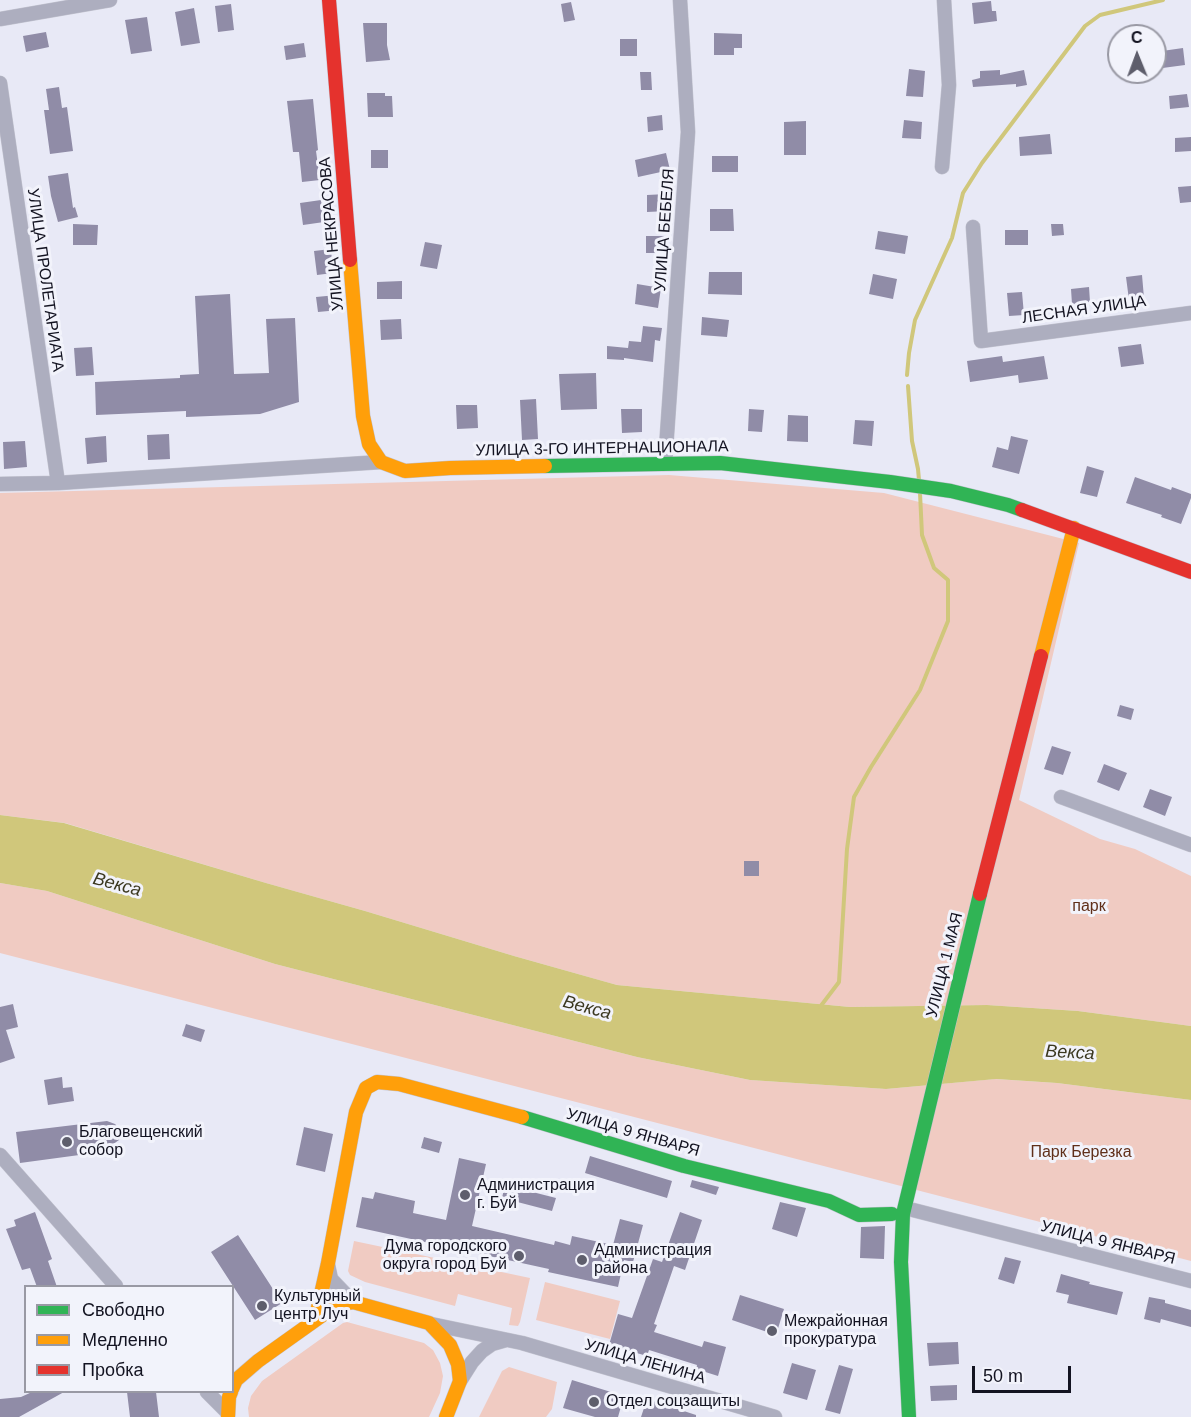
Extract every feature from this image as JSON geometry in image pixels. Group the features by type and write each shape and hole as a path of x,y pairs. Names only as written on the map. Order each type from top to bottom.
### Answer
{"street":[{"path":"0,19 111,0"},
{"name":"УЛИЦА НЕКРАСОВА","path":"329,0 363,416 369,444 381,462"},
{"name":"УЛИЦА БЕБЕЛЯ","path":"665,463 688,132 680,0"},
{"path":"942,167 949,85 944,0"},
{"name":"УЛИЦА ПРОЛЕТАРИАТА","path":"0,83 58,483"},
{"name":"ЛЕСНАЯ УЛИЦА","path":"973,227 981,341 1191,313"},
{"name":"УЛИЦА 3-ГО ИНТЕРНАЦИОНАЛА","path":"0,484 58,483 381,462 405,471 450,468 720,463 951,491 1008,506 1074,528 1191,572"},
{"name":"УЛИЦА 1 МАЯ","path":"909,1417 902,1253 903,1214 969,935 1074,528"},
{"path":"1061,797 1191,844"},
{"name":"УЛИЦА 9 ЯНВАРЯ","path":"328,1263 356,1112 366,1088 377,1082 399,1084 502,1111 684,1166 829,1201 859,1215 892,1214"},
{"path":"0,1155 114,1285"},
{"name":"УЛИЦА 9 ЯНВАРЯ","path":"913,1210 1191,1281"},
{"path":"328,1263 331,1279 353,1302"},
{"path":"310,1324 317,1312 328,1263"},
{"path":"234,1384 258,1361 331,1309 353,1302 429,1323 450,1345 458,1364 460,1381"},
{"name":"УЛИЦА ЛЕНИНА","path":"429,1323 506,1340 776,1417"},
{"path":"446,1417 460,1381 472,1362 492,1344 506,1340"},
{"path":"208,1393 227,1415"},
{"path":"227,1415 230,1393"}],"green space":[{"name":"парк","path":"669,475 884,493 1079,543 1019,800 1100,839 1135,849 1191,876 1191,1026 1078,1011 987,1005 850,1007 617,985 65,823 0,815 0,493"},
{"name":"Парк Березка","path":"0,883 47,891 275,964 637,1057 750,1080 886,1089 995,1079 1057,1083 1191,1100 1191,1261 0,953"},
{"path":"354,1241 530,1278 518,1326 509,1325 512,1308 458,1294 455,1306 365,1282 350,1275 348,1271"},
{"path":"545,1282 620,1301 610,1339 536,1320"},
{"path":"347,1322 424,1343 433,1350 440,1363 443,1376 440,1393 429,1417 249,1417 248,1408 251,1396 262,1381"},
{"path":"509,1367 557,1382 552,1409 546,1417 479,1417 502,1371"}],"water":[{"name":"Векса","path":"0,815 64,823 617,985 850,1007 987,1005 1078,1011 1191,1026 1191,1100 1057,1083 996,1079 886,1089 750,1080 637,1057 275,964 47,891 0,883"}],"building":[{"path":"991,1 992,11 996,11 997,21 974,24 972,3"},
{"path":"571,2 575,20 564,22 561,4"},
{"path":"231,4 234,30 218,32 215,6"},
{"path":"194,8 200,43 181,46 175,12"},
{"path":"147,17 152,51 131,54 125,20"},
{"path":"363,23 387,23 390,60 366,62"},
{"path":"46,32 49,47 26,52 23,36"},
{"path":"714,33 742,34 742,48 734,48 734,55 714,55"},
{"path":"620,39 637,39 637,56 620,56"},
{"path":"304,43 306,57 286,60 284,46"},
{"path":"1183,48 1185,65 1167,67 1167,50"},
{"path":"909,69 925,71 923,97 906,96"},
{"path":"1000,70 1000,75 1024,70 1027,85 973,87 972,80 980,78 980,71"},
{"path":"640,72 651,72 652,90 641,90"},
{"path":"59,87 62,108 67,107 73,151 50,154 44,110 49,110 46,89"},
{"path":"367,93 385,93 385,96 392,96 393,117 368,117"},
{"path":"1187,94 1189,107 1170,109 1169,96"},
{"path":"313,99 320,180 302,182 299,152 293,152 287,101"},
{"path":"662,115 663,130 648,132 647,117"},
{"path":"904,120 922,122 921,139 902,138"},
{"path":"806,121 806,155 784,155 784,122"},
{"path":"1050,134 1052,154 1020,156 1019,137"},
{"path":"1191,137 1191,151 1175,152 1175,138"},
{"path":"371,150 388,150 388,168 371,168"},
{"path":"666,153 670,170 638,177 635,160"},
{"path":"712,156 738,156 738,172 712,172"},
{"path":"68,173 73,208 75,207 78,217 58,222 48,176"},
{"path":"1191,186 1191,202 1180,203 1178,187"},
{"path":"667,194 668,211 647,212 647,195"},
{"path":"321,200 324,222 303,225 300,203"},
{"path":"710,209 733,209 734,231 710,231"},
{"path":"73,224 98,225 97,245 73,245"},
{"path":"1051,224 1063,224 1064,235 1052,236"},
{"path":"1005,230 1028,230 1028,245 1005,245"},
{"path":"878,231 908,236 905,254 875,249"},
{"path":"646,236 666,236 667,253 646,253"},
{"path":"425,242 442,245 437,269 420,266"},
{"path":"331,249 333,273 317,275 314,251"},
{"path":"709,272 742,272 742,295 708,294"},
{"path":"873,274 897,279 893,299 869,294"},
{"path":"1142,275 1144,298 1129,300 1126,277"},
{"path":"402,281 402,299 377,299 377,282"},
{"path":"637,284 661,288 658,308 635,304"},
{"path":"1089,287 1090,302 1072,304 1071,289"},
{"path":"1022,292 1024,315 1009,316 1007,293"},
{"path":"230,294 234,374 269,373 266,319 295,318 299,402 260,414 186,417 186,411 96,415 95,382 180,378 180,375 199,374 195,296"},
{"path":"337,295 339,310 318,312 316,297"},
{"path":"702,317 729,320 727,337 701,335"},
{"path":"401,319 402,339 381,340 380,320"},
{"path":"643,326 662,328 660,341 655,340 653,362 624,358 624,360 607,359 607,346 628,348 629,341 641,342"},
{"path":"1141,344 1144,364 1121,367 1118,347"},
{"path":"92,347 94,375 76,376 74,348"},
{"path":"1002,356 1003,362 1044,356 1048,379 1019,383 1018,375 970,382 967,361"},
{"path":"596,373 597,409 561,410 559,374"},
{"path":"536,399 538,439 522,440 520,400"},
{"path":"456,405 477,405 478,428 457,429"},
{"path":"621,409 642,409 642,432 622,433"},
{"path":"749,409 764,410 762,432 748,431"},
{"path":"788,415 808,416 808,442 787,441"},
{"path":"855,420 874,421 872,446 853,444"},
{"path":"169,434 170,459 148,460 147,435"},
{"path":"106,436 107,462 87,464 85,438"},
{"path":"1011,436 1028,440 1019,474 992,467 997,447 1008,450"},
{"path":"25,441 27,467 4,469 3,442"},
{"path":"1087,466 1104,471 1097,497 1080,493"},
{"path":"1135,477 1171,490 1172,487 1191,494 1181,524 1126,503"},
{"path":"1120,705 1134,709 1131,720 1117,716"},
{"path":"1052,746 1071,752 1063,775 1044,769"},
{"path":"1104,764 1127,773 1119,791 1097,782"},
{"path":"1150,789 1172,797 1165,816 1143,807"},
{"path":"744,861 759,861 759,876 744,876"},
{"path":"13,1004 18,1027 6,1030 15,1058 0,1063 0,1007"},
{"path":"186,1024 205,1030 201,1042 182,1036"},
{"path":"62,1077 63,1088 72,1087 74,1101 48,1105 44,1080"},
{"name":"Благовещенский собор","path":"107,1121 118,1127 120,1136 119,1140 109,1147 109,1151 20,1163 16,1132"},
{"path":"304,1127 333,1134 325,1172 296,1165"},
{"path":"424,1137 442,1142 439,1153 421,1148"},
{"path":"590,1156 672,1181 667,1198 585,1173"},
{"path":"459,1158 486,1164 472,1226 554,1245 555,1241 570,1245 572,1236 613,1245 620,1219 643,1225 633,1262 624,1260 618,1287 548,1272 549,1269 356,1227 362,1197 373,1199 375,1192 415,1201 413,1213 446,1220"},
{"path":"692,1180 719,1187 716,1195 690,1187"},
{"path":"505,1185 556,1198 552,1211 502,1198"},
{"path":"780,1202 806,1208 797,1237 772,1229"},
{"path":"35,1212 52,1259 48,1261 56,1285 36,1285 30,1268 22,1270 6,1229 16,1226 14,1220"},
{"path":"680,1212 702,1220 685,1270 674,1266 654,1324 657,1325 654,1332 702,1347 704,1341 726,1347 718,1376 696,1369 697,1365 649,1350 647,1356 609,1345 618,1314 632,1318 653,1259 662,1262"},
{"path":"885,1226 884,1259 860,1258 861,1227"},
{"path":"238,1235 282,1303 255,1320 211,1252"},
{"path":"1005,1257 1021,1261 1014,1284 998,1279"},
{"path":"1061,1274 1123,1292 1117,1315 1067,1303 1069,1295 1056,1292"},
{"path":"740,1295 784,1309 776,1335 732,1320"},
{"path":"1149,1297 1165,1300 1165,1303 1191,1310 1191,1327 1161,1319 1160,1323 1144,1319"},
{"path":"958,1342 959,1364 929,1366 927,1343"},
{"path":"792,1363 816,1370 807,1400 783,1393"},
{"path":"839,1365 853,1369 840,1414 825,1410"},
{"name":"Отдел соцзащиты","path":"572,1380 624,1396 618,1417 595,1417 563,1408"},
{"path":"957,1385 957,1400 931,1401 930,1386"},
{"path":"30,1393 62,1393 19,1417 0,1417 0,1399 21,1397"},
{"path":"127,1393 156,1393 159,1417 130,1417"},
{"path":"647,1399 696,1415 696,1417 641,1417"}],"waterway":[{"path":"907,375 915,320 952,238 963,193 982,163 1085,26 1100,15 1163,0"},
{"path":"908,386 912,441 919,480"},
{"path":"820,1007 839,982 847,849 854,797 920,690 948,621 948,580 934,568 922,535 920,493"}],"traffic: fast":[{"path":"545,466 720,463 951,491 1022,510"},
{"path":"909,1417 901,1262 903,1214 980,894"},
{"path":"522,1117 684,1166 829,1201 859,1215 892,1214"}],"traffic: slow":[{"path":"350,260 363,416 369,444 381,462 405,471 545,466"},
{"path":"1041,656 1074,528"},
{"path":"310,1324 317,1312 328,1263 356,1112 366,1088 377,1082 399,1084 522,1117"},
{"path":"234,1384 236,1380 258,1361 331,1309 353,1302 429,1323 450,1345 458,1364 460,1381 446,1417"},
{"path":"228,1417 231,1393"}],"traffic: jam":[{"path":"329,0 350,260"},
{"path":"1022,510 1191,572"},
{"path":"980,894 1041,656"}],"place":[{"name":"Благовещенский собор","path":"67,1142"},
{"name":"Администрация г. Буй","path":"465,1195"},
{"name":"Дума городского округа город Буй","path":"519,1256"},
{"name":"Администрация района","path":"582,1260"},
{"name":"Культурный центр Луч","path":"262,1306"},
{"name":"Межрайонная прокуратура","path":"772,1331"},
{"name":"Отдел соцзащиты","path":"594,1402"}]}
